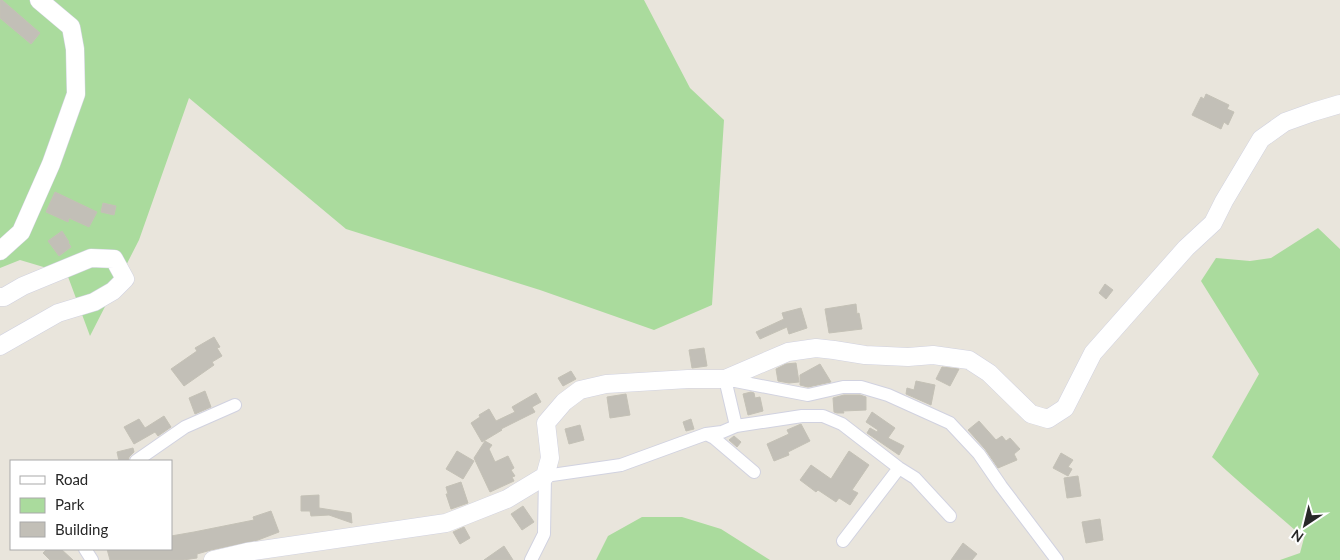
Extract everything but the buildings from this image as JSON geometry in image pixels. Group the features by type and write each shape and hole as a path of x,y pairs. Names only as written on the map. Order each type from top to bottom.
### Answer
{"street":[{"path":"0,251 21,232 51,164 76,94 75,49 71,27 39,0"},
{"path":"725,379 788,352 816,348 866,355 908,357 933,355 969,360 989,373 1032,414 1048,419 1065,408 1093,353 1186,248 1213,223 1261,139 1285,122 1340,104"},
{"path":"0,296 4,297 23,286 91,258 114,259 125,279 114,291 94,302 58,313 0,346"},
{"path":"532,560 544,534 545,476 550,458 546,423 564,402 580,390 606,384 688,379 725,379 808,395 843,387 861,387 888,395 950,423 979,454 1057,560"},
{"path":"725,379 736,426"},
{"path":"137,460 185,427 235,405"},
{"path":"213,560 248,556 446,523 507,500 545,476 621,465 706,434 722,432 736,426 802,416 823,416 842,424 915,478 950,516"},
{"path":"706,434 714,438 754,472"},
{"path":"843,541 899,468"}],"green space":[{"path":"0,0 644,0 690,88 724,120 712,305 654,330 540,290 346,229 189,98 139,240 90,336 67,274 20,260 0,268"},
{"path":"1318,228 1340,249 1340,560 1280,560 1300,553 1304,538 1212,457 1259,374 1201,281 1216,258 1250,261 1271,258"},
{"path":"642,517 682,517 721,529 770,560 596,560 608,536"}]}
